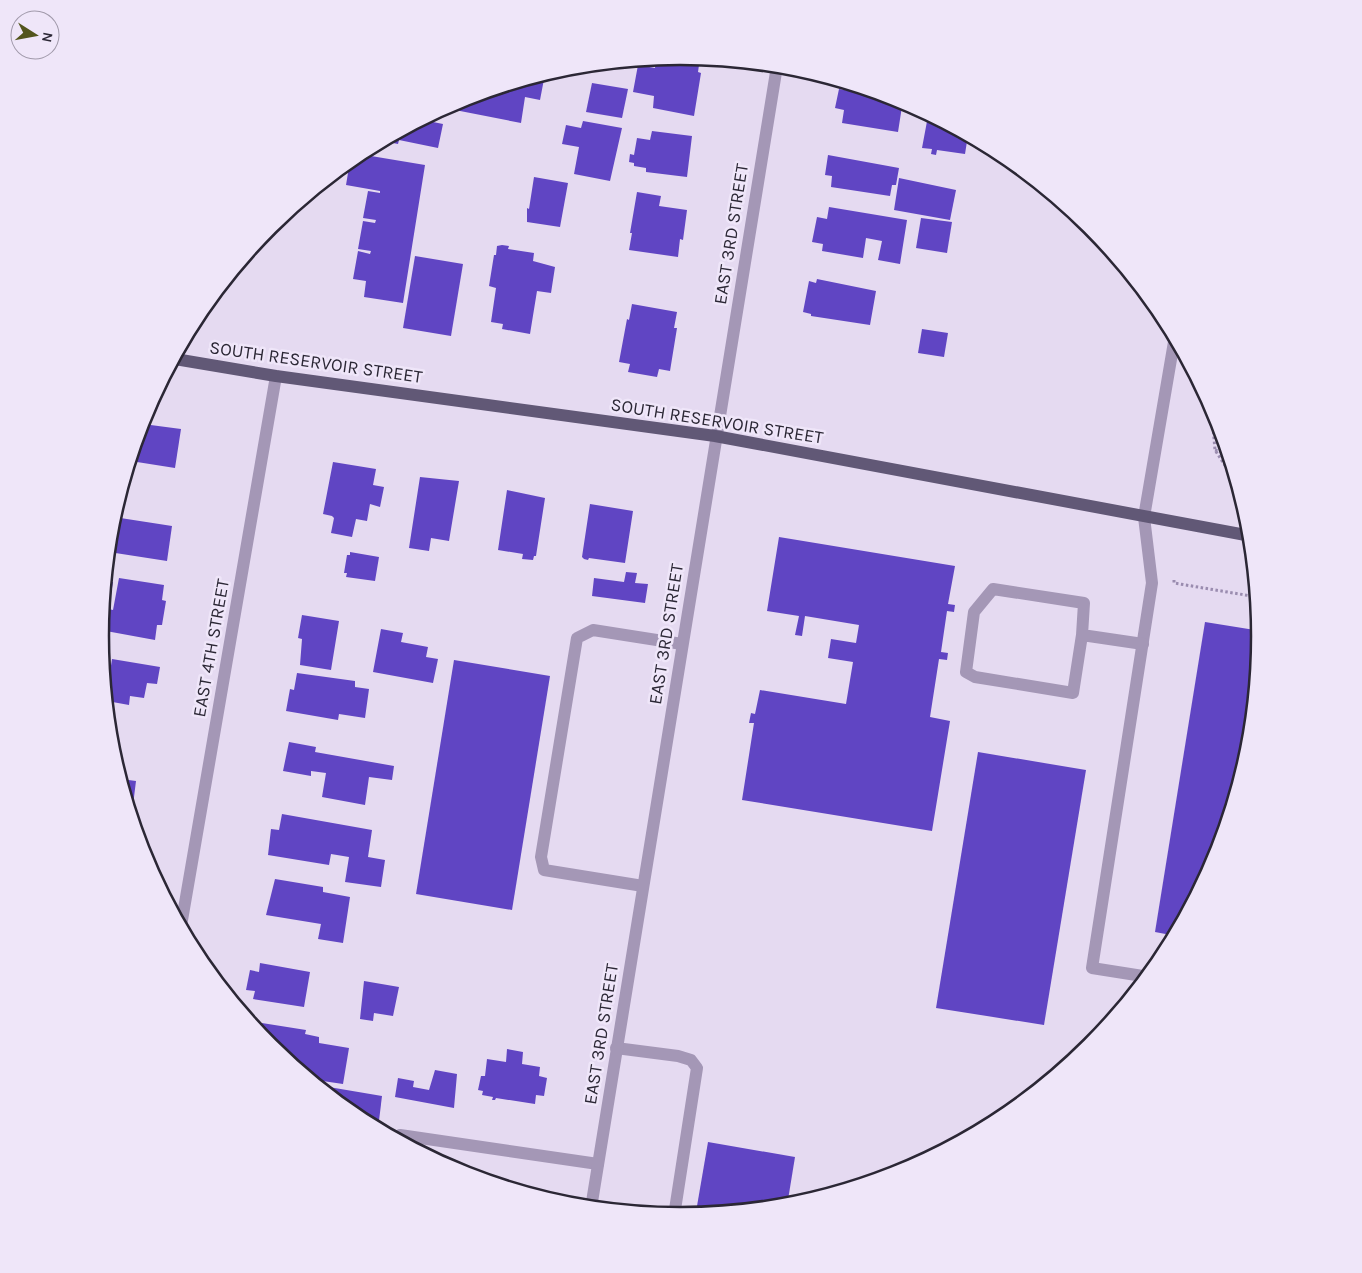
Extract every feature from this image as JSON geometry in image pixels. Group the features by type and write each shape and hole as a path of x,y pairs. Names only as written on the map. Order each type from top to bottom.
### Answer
{"main road":[{"name":"SOUTH RESERVOIR STREET","path":"182,359 276,376 715,436 1244,535"}],"street":[{"name":"EAST 3RD STREET","path":"592,1201 715,436 776,73"},
{"path":"1140,976 1092,968 1152,583 1144,517 1173,347"},
{"name":"EAST 4TH STREET","path":"183,916 276,376"},
{"path":"993,589 1084,603 1082,635 1073,693 975,676 966,672 974,612 993,589"},
{"path":"643,886 544,870 541,857 542,848 577,638 592,630 682,644"},
{"path":"1082,635 1143,644"},
{"path":"616,1048 678,1056 691,1060 697,1068 675,1208"},
{"path":"403,1135 598,1164"}],"path":[{"path":"1213,429 1215,450 1228,471"},
{"path":"1215,450 1222,452"},
{"path":"1174,572 1174,583 1251,596"}],"building":[{"path":"699,65 698,72 701,73 694,116 653,108 654,96 633,92 638,67 655,68 655,66"},
{"path":"544,82 540,100 525,97 521,123 458,111 497,95"},
{"path":"592,83 628,89 622,118 586,112"},
{"path":"839,89 865,95 901,110 898,132 842,123 844,110 835,108"},
{"path":"583,121 622,128 610,181 574,174 579,147 562,144 566,125 581,128"},
{"path":"927,121 967,142 965,154 937,150 936,155 931,154 932,149 922,148"},
{"path":"433,122 443,124 438,148 399,140 398,144 393,143 428,124"},
{"path":"652,131 692,136 687,177 646,172 646,168 634,166 634,163 629,162 630,154 634,155 637,138 650,140"},
{"path":"828,155 899,168 896,185 892,185 890,196 831,187 832,176 825,175"},
{"path":"371,156 425,165 403,303 364,297 366,281 353,279 358,251 370,254 371,251 358,249 363,221 375,223 376,220 363,218 368,191 380,193 380,191 346,185 348,172"},
{"path":"534,177 568,183 560,227 527,222 527,208 529,209"},
{"path":"899,178 956,190 950,220 894,210"},
{"path":"637,192 661,196 659,206 687,210 683,240 680,239 678,257 629,250"},
{"path":"829,207 907,220 900,264 878,260 882,241 866,238 863,258 822,251 823,244 812,242 817,217 827,219"},
{"path":"921,218 952,222 947,253 916,248"},
{"path":"497,246 509,246 508,249 534,253 533,261 555,267 551,293 537,291 530,334 502,329 503,324 491,322 496,288 489,286 494,255 496,255"},
{"path":"415,256 463,264 451,336 403,328"},
{"path":"817,279 876,291 870,325 811,316 811,314 803,312 809,281 816,283"},
{"path":"632,304 677,312 674,328 677,328 670,371 659,369 657,377 628,372 630,364 619,362 627,319 629,320"},
{"path":"922,329 948,333 944,357 918,353"},
{"path":"150,425 181,429 175,468 137,462"},
{"path":"333,462 376,469 373,485 384,487 380,507 370,504 367,521 356,519 352,537 331,533 334,518 323,514"},
{"path":"420,477 459,481 449,541 431,538 429,551 409,548"},
{"path":"507,490 545,498 536,556 534,556 533,560 522,559 523,554 498,550"},
{"path":"590,504 633,511 625,563 589,558 588,560 582,557"},
{"path":"122,518 172,526 167,561 115,553"},
{"path":"779,537 955,566 948,604 955,605 954,612 947,611 941,652 948,653 947,660 939,659 930,717 950,721 932,831 742,800 754,723 749,723 751,713 755,714 760,690 846,704 853,662 828,658 831,639 856,643 859,625 805,616 802,636 795,635 799,616 767,611"},
{"path":"350,552 379,557 375,581 346,577 347,573 344,573 347,555 350,555"},
{"path":"626,572 637,573 635,583 648,584 645,603 592,596 594,578 624,582"},
{"path":"119,578 164,585 162,600 166,601 162,625 157,625 155,640 109,632 110,609 113,610"},
{"path":"302,615 339,621 331,670 300,665 302,639 298,638"},
{"path":"1205,622 1252,630 1248,711 1242,748 1222,820 1194,889 1176,922 1168,935 1155,932"},
{"path":"381,629 403,633 401,642 428,647 426,657 438,659 433,683 373,672"},
{"path":"112,659 160,667 157,684 147,683 144,698 130,696 129,705 113,702 111,668"},
{"path":"454,660 550,676 512,910 416,894"},
{"path":"297,673 355,681 355,687 369,689 365,718 339,714 338,720 286,711 290,689 294,690"},
{"path":"289,742 316,747 315,752 394,766 392,780 369,777 365,805 322,797 326,773 311,771 311,776 283,771"},
{"path":"978,752 1086,770 1044,1025 936,1008"},
{"path":"128,780 136,781 134,799"},
{"path":"282,814 372,830 368,857 385,860 381,887 345,882 349,857 331,854 329,865 268,855 271,829 279,830"},
{"path":"275,879 323,887 323,892 350,897 343,943 318,939 321,924 266,915"},
{"path":"260,963 310,972 304,1007 253,999 255,991 246,990 250,970 259,972"},
{"path":"364,981 399,987 393,1016 374,1013 373,1021 360,1019"},
{"path":"260,1023 306,1030 305,1034 319,1037 319,1043 349,1048 343,1084 322,1081 277,1041"},
{"path":"507,1049 523,1052 522,1064 540,1067 539,1076 547,1078 544,1096 536,1095 535,1104 496,1098 492,1100 493,1097 482,1095 483,1091 478,1090 481,1076 485,1076 487,1059 506,1062"},
{"path":"435,1070 457,1074 454,1108 395,1097 398,1078 414,1081 413,1087 429,1090"},
{"path":"330,1087 382,1096 379,1121"},
{"path":"708,1142 795,1157 788,1198 718,1207 697,1206"}]}
